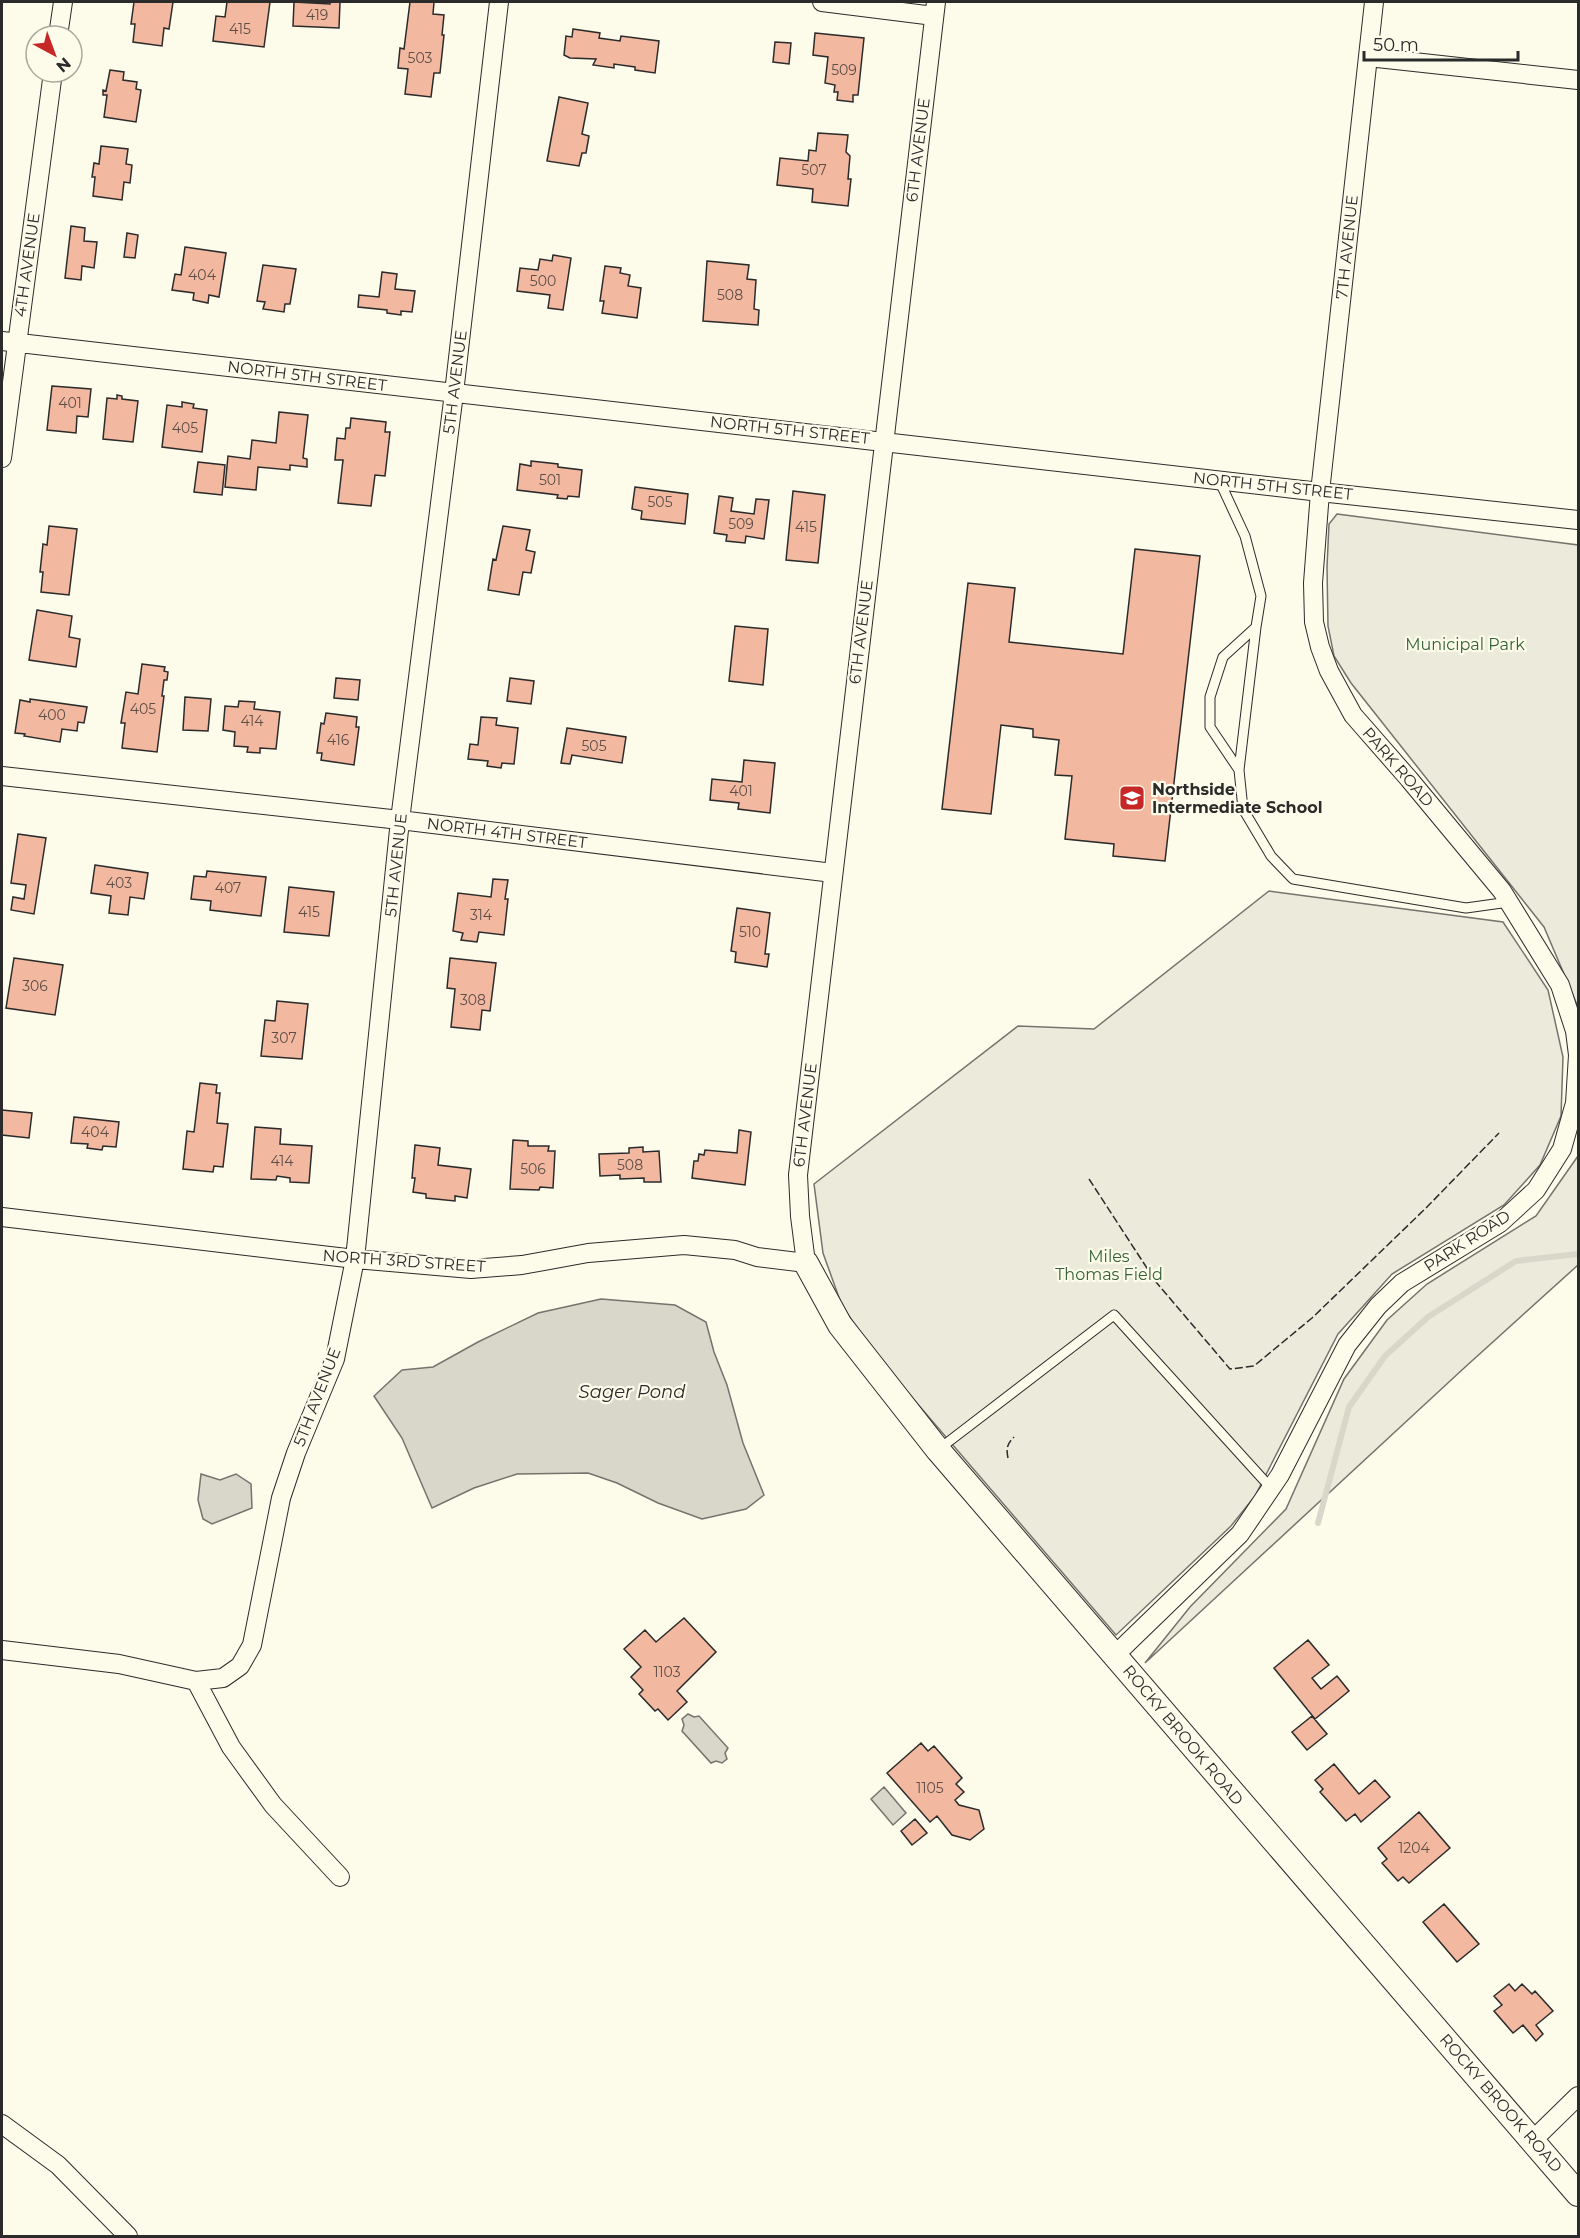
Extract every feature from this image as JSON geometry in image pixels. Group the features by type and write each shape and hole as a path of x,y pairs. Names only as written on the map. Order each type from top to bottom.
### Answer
{"street":[{"path":"60,24 63,2"},
{"name":"5TH AVENUE","path":"196,1681 223,1678 240,1666 252,1645 281,1498 296,1453 335,1359 355,1259 400,820 454,393 499,2"},
{"path":"822,2 935,9"},
{"name":"7TH AVENUE","path":"1320,492 1374,2"},
{"name":"6TH AVENUE","path":"806,1263 798,1175 935,9"},
{"path":"1368,57 1578,80"},
{"name":"4TH AVENUE","path":"2,458 9,341 51,84"},
{"name":"NORTH 5TH STREET","path":"9,341 1578,520"},
{"name":"PARK ROAD","path":"1115,1655 1240,1534 1280,1475 1347,1345 1378,1306 1402,1283 1500,1222 1536,1190 1562,1149 1575,1103 1578,1055 1575,1031 1560,985 1509,902 1444,821 1353,715 1329,671 1314,622 1313,583 1320,492"},
{"name":"NORTH 4TH STREET","path":"2,776 400,820 833,873"},
{"name":"NORTH 3RD STREET","path":"2,1217 355,1259 471,1269 522,1265 588,1253 684,1245 735,1250 757,1257 806,1263"},
{"name":"ROCKY BROOK ROAD","path":"806,1263 840,1325 938,1450 1578,2194"},
{"path":"2,1650 119,1664 196,1681 231,1747 273,1805 340,1877"},
{"path":"1533,2140 1578,2096"},
{"path":"2,2124 58,2165 128,2236"}],"lane":[{"path":"1219,480 1245,536 1261,596 1239,770 1243,809 1271,856 1293,879 1466,908 1509,902"},
{"path":"1239,770 1210,728 1209,697 1223,657 1256,627"},
{"path":"938,1450 1114,1315 1271,1488"}],"green space":[{"name":"Municipal Park","path":"1337,514 1578,545 1578,1007 1544,927 1351,683 1334,656 1328,626 1327,567 1329,524"},
{"name":"Miles Thomas Field","path":"1269,891 1503,922 1548,990 1563,1057 1561,1116 1540,1165 1504,1205 1392,1274 1338,1334 1255,1496 1231,1526 1116,1635 879,1359 842,1306 823,1253 814,1184 1018,1026 1094,1029"},
{"path":"1578,1156 1578,1265 1145,1663 1190,1607 1286,1509 1344,1379 1387,1320 1427,1284 1536,1216"}],"water":[{"name":"Sager Pond","path":"601,1299 675,1305 706,1322 743,1443 764,1495 746,1509 702,1519 588,1473 517,1474 474,1488 432,1508 402,1438 374,1396 402,1370 433,1367 538,1313"},
{"path":"201,1474 220,1480 236,1474 251,1484 252,1508 212,1524 203,1519 198,1500"},
{"path":"688,1714 694,1717 699,1716 728,1748 725,1753 727,1759 722,1763 716,1761 711,1763 682,1731 684,1725 682,1719"},
{"path":"884,1787 906,1813 893,1825 871,1799"}],"building":[{"path":"134,2 173,2 169,29 164,28 162,46 133,42 135,24 131,24"},
{"path":"227,2 270,2 264,47 213,41 216,16 225,17"},
{"path":"294,2 330,4 330,2 340,2 339,28 293,26"},
{"path":"410,2 434,2 433,14 444,15 440,73 434,73 431,97 405,94 408,69 398,68 400,48 404,49"},
{"path":"573,29 600,33 599,38 620,41 621,36 659,41 655,73 614,64 614,68 593,65 596,59 570,58 564,55 566,36 572,37"},
{"path":"815,33 864,38 858,95 853,95 853,102 837,100 838,92 834,92 835,85 825,83 828,57 813,55"},
{"path":"775,42 791,43 789,64 773,62"},
{"path":"110,70 124,72 123,80 137,82 136,89 141,90 136,122 104,117 107,95 103,95 103,90 106,91"},
{"path":"559,97 588,103 582,134 589,136 586,153 582,153 579,166 547,161"},
{"path":"818,133 848,135 846,152 850,156 848,179 851,179 848,206 812,202 813,189 777,185 780,158 808,161 809,150 816,151"},
{"path":"101,146 128,149 126,164 132,165 130,183 124,182 122,200 93,196 94,163 99,164"},
{"path":"71,226 85,228 84,241 97,242 94,268 82,266 81,280 65,278"},
{"path":"127,233 138,235 135,258 124,257"},
{"path":"185,247 226,253 219,297 209,295 208,303 193,300 194,293 172,290 175,274 181,275"},
{"path":"553,255 571,258 563,310 548,308 550,295 517,291 520,268 538,270 540,259 552,261"},
{"path":"707,261 749,265 747,279 756,280 754,309 759,310 758,325 703,321"},
{"path":"263,265 296,269 290,304 285,304 284,312 263,309 265,302 257,301"},
{"path":"605,266 621,268 620,273 630,275 628,286 641,288 637,318 602,313 604,301 600,301"},
{"path":"382,272 397,274 395,289 415,291 412,312 401,311 401,315 387,313 387,310 358,307 359,295 379,297"},
{"path":"52,386 91,389 88,417 77,416 76,433 47,430"},
{"path":"117,395 122,396 122,399 138,401 133,442 103,439 107,398 117,399"},
{"path":"182,402 194,404 193,408 207,410 202,452 162,447 167,405 182,407"},
{"path":"279,412 308,415 303,458 307,459 307,467 290,465 290,470 258,467 256,490 225,487 228,456 250,459 252,440 276,443"},
{"path":"351,418 386,422 385,432 390,432 385,476 375,475 371,506 338,503 343,460 335,460 337,438 345,439 346,428 350,428"},
{"path":"531,461 582,470 579,497 557,498 558,495 517,490 520,464 531,466"},
{"path":"198,462 225,465 222,495 194,492"},
{"path":"635,487 688,494 685,524 641,519 642,511 632,509"},
{"path":"793,491 825,495 818,563 786,560"},
{"path":"719,496 733,498 731,511 754,514 756,499 769,500 764,539 746,536 745,543 726,541 727,535 714,533"},
{"path":"49,526 77,529 69,595 41,592 43,572 40,572 43,544 47,545"},
{"path":"503,526 530,530 526,550 535,552 531,573 523,572 519,595 488,590 493,559 496,560"},
{"path":"1135,549 1200,556 1165,861 1113,856 1114,844 1065,839 1072,776 1055,775 1059,740 1033,737 1033,729 1001,725 991,814 942,809 968,583 1015,588 1009,642 1123,654"},
{"path":"37,610 72,616 69,637 80,639 76,667 29,660"},
{"path":"735,626 768,629 763,685 729,681"},
{"path":"142,664 165,667 164,671 168,672 167,680 164,680 157,752 122,748 125,723 121,723 126,692 138,694"},
{"path":"336,678 360,680 358,700 334,698"},
{"path":"510,678 534,681 531,704 507,701"},
{"path":"185,697 211,699 208,731 183,730"},
{"path":"30,699 87,707 84,723 78,722 77,731 62,729 60,742 15,733 20,700 30,702"},
{"path":"239,701 255,702 254,709 280,712 276,749 260,748 260,753 247,752 248,747 234,746 235,732 223,730 225,706 238,707"},
{"path":"326,713 357,717 356,727 359,727 354,765 321,760 322,753 317,753 321,723 324,724"},
{"path":"481,717 497,718 496,725 518,728 514,764 502,763 501,768 487,766 488,761 468,759 470,744 478,745"},
{"path":"567,728 626,737 622,763 572,755 570,764 561,763"},
{"path":"744,760 775,763 770,813 738,809 739,803 710,800 712,779 742,782"},
{"path":"18,834 46,838 34,914 11,910 13,897 24,899 26,885 11,883"},
{"path":"95,865 148,873 144,899 130,897 128,915 109,913 111,896 91,893"},
{"path":"207,871 266,877 261,916 210,910 211,901 191,899 194,876 206,877"},
{"path":"493,879 508,880 504,935 479,932 477,942 461,940 463,933 453,931 458,893 491,897"},
{"path":"289,887 334,892 329,936 284,932"},
{"path":"737,908 770,913 765,954 769,954 767,967 735,962 736,952 731,951"},
{"path":"14,958 63,965 55,1015 6,1008"},
{"path":"450,958 496,963 490,1011 482,1010 480,1030 451,1027 455,989 447,988"},
{"path":"277,1001 308,1004 302,1059 261,1056 265,1020 275,1021"},
{"path":"200,1083 217,1085 216,1093 220,1093 217,1123 228,1124 223,1167 214,1166 213,1172 183,1169 187,1131 194,1132"},
{"path":"2,1110 32,1113 29,1138 2,1135"},
{"path":"74,1117 119,1122 116,1147 103,1146 102,1150 87,1148 88,1144 71,1143"},
{"path":"255,1127 281,1129 280,1144 312,1146 309,1183 290,1182 290,1178 277,1176 276,1180 251,1179"},
{"path":"739,1130 751,1132 745,1185 692,1178 694,1161 698,1161 699,1154 704,1155 705,1150 737,1153"},
{"path":"513,1140 528,1141 528,1146 549,1146 548,1151 555,1151 553,1188 510,1189"},
{"path":"415,1145 440,1148 438,1165 471,1169 467,1198 455,1196 455,1201 426,1198 426,1194 413,1192"},
{"path":"643,1147 643,1152 659,1151 661,1182 644,1182 644,1178 620,1179 620,1175 600,1176 599,1154 629,1153 629,1148"},
{"path":"684,1618 716,1652 677,1691 687,1702 668,1720 658,1709 655,1711 639,1694 643,1690 631,1677 641,1667 624,1649 645,1630 656,1642"},
{"path":"1308,1640 1329,1665 1312,1678 1321,1689 1337,1676 1349,1691 1315,1719 1274,1668"},
{"path":"1312,1716 1327,1734 1307,1750 1292,1732"},
{"path":"921,1743 928,1751 934,1746 962,1778 956,1784 964,1792 955,1800 959,1805 979,1810 984,1829 970,1840 952,1835 937,1816 930,1822 887,1773"},
{"path":"1334,1764 1359,1794 1375,1780 1390,1797 1361,1822 1355,1814 1346,1821 1320,1792 1323,1789 1315,1780"},
{"path":"1419,1812 1450,1848 1409,1883 1403,1877 1398,1881 1382,1863 1387,1859 1378,1848"},
{"path":"915,1819 927,1833 912,1845 901,1831"},
{"path":"1444,1904 1479,1944 1457,1962 1423,1922"},
{"path":"1509,1984 1515,1991 1522,1984 1532,1994 1535,1991 1553,2011 1536,2025 1543,2034 1536,2041 1523,2025 1513,2033 1494,2011 1502,2005 1494,1996"}],"waterway":[{"path":"1318,1523 1349,1407 1385,1356 1428,1317 1516,1261 1578,1254"}],"fence":[{"path":"1089,1179 1156,1282 1230,1369 1254,1366 1312,1318 1426,1208 1499,1133"},
{"path":"1008,1458 1008,1446 1014,1437"}],"place":[{"name":"Northside Intermediate School","path":"1132,798"}]}
